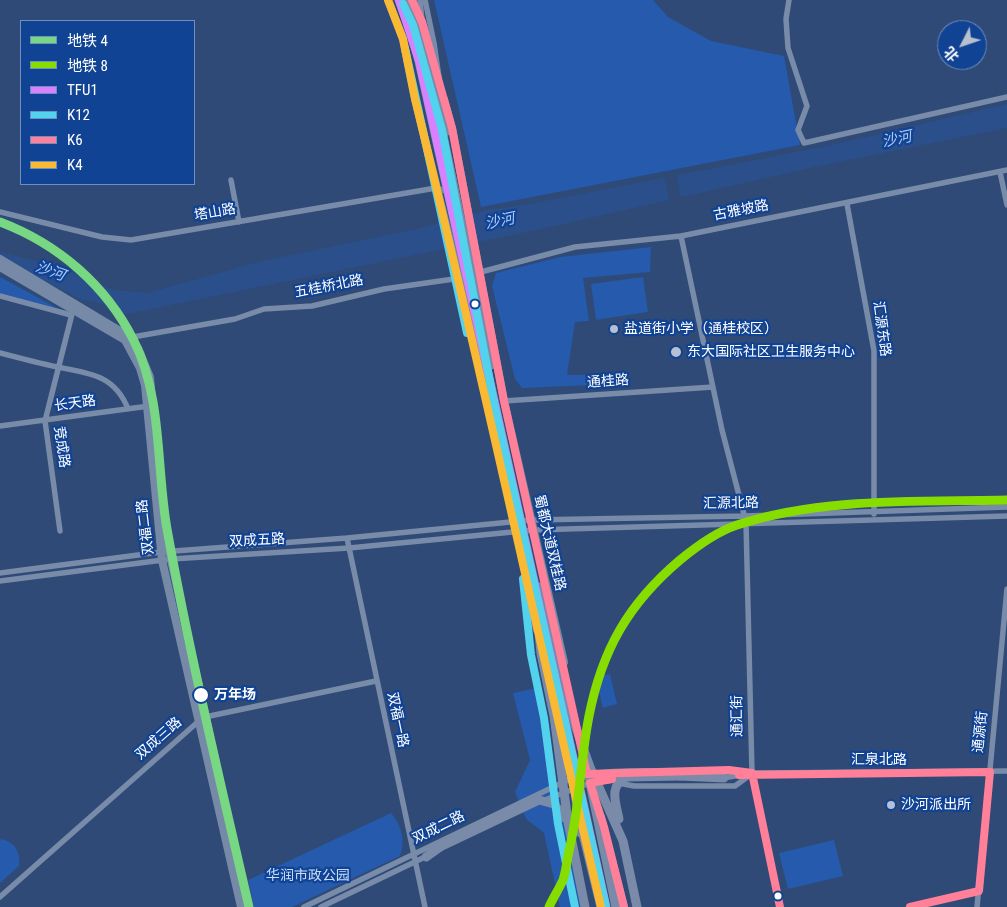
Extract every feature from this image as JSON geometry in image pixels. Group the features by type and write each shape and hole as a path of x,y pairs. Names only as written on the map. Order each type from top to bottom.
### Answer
{"highway":[{"path":"398,0 412,35 421,70 611,907"},
{"path":"407,0 423,45 459,184 535,578 606,907"},
{"path":"535,578 541,653 554,716 568,822 585,907"},
{"path":"535,578 582,747 623,841"},
{"path":"637,907 614,795 618,782 627,777 680,776 724,778"},
{"path":"590,784 616,907"},
{"path":"426,857 440,847 539,800 550,802 558,807 568,822"},
{"path":"581,826 601,907"}],"main road":[{"name":"蜀都大道双桂路","path":"388,0 403,39 436,188 442,195 458,279 515,522 531,606 572,778 577,818 596,907"},
{"name":"蜀都大道双桂路","path":"412,0 422,22 452,128 459,184 481,272 504,401 587,774 604,827 624,907"},
{"path":"0,259 73,309"},
{"name":"双福二路","path":"0,267 128,338 147,367 166,556 241,907"},
{"name":"双福二路","path":"202,718 248,907"},
{"path":"574,788 581,826"}],"street":[{"path":"420,0 422,22"},
{"path":"425,0 459,184"},
{"path":"789,0 786,19 788,48 807,106 798,130 804,143 1007,97"},
{"name":"古雅坡路","path":"481,272 575,247 681,236 726,225 847,204 1007,170"},
{"path":"1000,172 1007,205"},
{"path":"231,180 239,222"},
{"name":"塔山路","path":"0,212 102,237 131,240 436,188 452,192 460,186 459,184"},
{"path":"442,195 451,202 464,257 471,269 481,272"},
{"name":"汇源东路","path":"847,204 874,351 874,519"},
{"name":"通汇街","path":"681,236 713,387 746,519 752,774 780,907"},
{"name":"五桂桥北路","path":"128,338 235,319 264,309 312,306 384,289 458,279 481,272"},
{"path":"0,296 73,309"},
{"name":"竞成路","path":"60,531 45,421 73,309"},
{"path":"0,353 57,367 84,371 105,380 122,394 128,409"},
{"name":"通桂路","path":"504,401 713,387"},
{"name":"长天路","path":"0,426 150,406"},
{"name":"汇源北路","path":"517,532 874,512 1007,507"},
{"name":"汇源北路","path":"515,522 531,520 874,519 1007,516"},
{"name":"双成五路","path":"0,572 515,522"},
{"name":"双成五路","path":"0,581 166,556 349,548 517,532"},
{"name":"双福一路","path":"347,538 412,855 425,907"},
{"name":"通源街","path":"977,907 1007,589"},
{"name":"双成三路","path":"0,897 202,718 376,681"},
{"name":"汇泉北路","path":"587,774 729,770 752,774"},
{"name":"汇泉北路","path":"590,784 602,780 724,778 752,774 1007,771"},
{"name":"双成二路","path":"304,907 572,778 587,774"},
{"path":"602,780 634,786 735,786 752,774"},
{"name":"双成二路","path":"321,907 551,797 590,784"},
{"path":"910,907 979,891"}],"green space":[{"path":"434,0 653,0 668,17 711,41 784,56 800,145 481,207"},
{"path":"651,247 650,272 583,278 589,321 575,322 567,375 591,375 593,385 522,388 515,379 492,286 496,273 560,257"},
{"path":"0,277 59,309 0,293"},
{"path":"643,277 648,312 596,320 591,284"},
{"path":"610,674 617,704 603,708 595,677"},
{"path":"538,688 581,907 560,907 544,833 526,819 515,792 530,760 513,693"},
{"name":"华润市政公园","path":"391,813 402,833 403,845 400,856 292,907 254,907 248,880"},
{"path":"0,839 10,842 16,848 19,866 0,883"},
{"path":"834,840 843,876 788,889 779,853"}],"water":[{"name":"沙河","path":"1007,104 1007,128 819,166 537,230 127,314 93,301 82,300 44,281 0,273 0,252 56,266 114,290 147,293 262,261 421,228 486,210 534,203 832,145"}],"pier":[{"path":"676,172 681,199 669,201 664,174"}],"metro line":[{"name":"4","path":"0,222 21,231 61,255 95,285 123,321 143,363 150,386 154,410 167,529 185,624 249,907"},
{"name":"8","path":"549,907 565,873 576,817 589,716 601,670 610,649 632,611 680,560 722,531 769,516 836,505 905,501 1007,500"}],"transit line":[{"name":"K4","path":"388,0 403,39 415,99 463,300 601,907"},
{"name":"TFU1","path":"399,0 419,61 606,907"},
{"name":"K6","path":"412,0 422,22 452,128 504,401 587,774 729,770 752,773"},
{"name":"K12","path":"403,4 413,25 442,130 494,403 606,907"},
{"name":"K12","path":"405,48 467,333"},
{"name":"K12","path":"523,579 531,655 544,718 558,824 575,907"},
{"name":"K6","path":"739,775 990,772 979,891 910,907"},
{"name":"K6","path":"752,773 780,907"},
{"name":"K6","path":"612,779 590,783 604,827 624,907"}],"place":[{"name":"盐道街小学（通桂校区）","path":"614,329"},
{"name":"东大国际社区卫生服务中心","path":"676,352"},
{"name":"万年场","path":"201,695"},
{"name":"沙河派出所","path":"891,805"}]}
